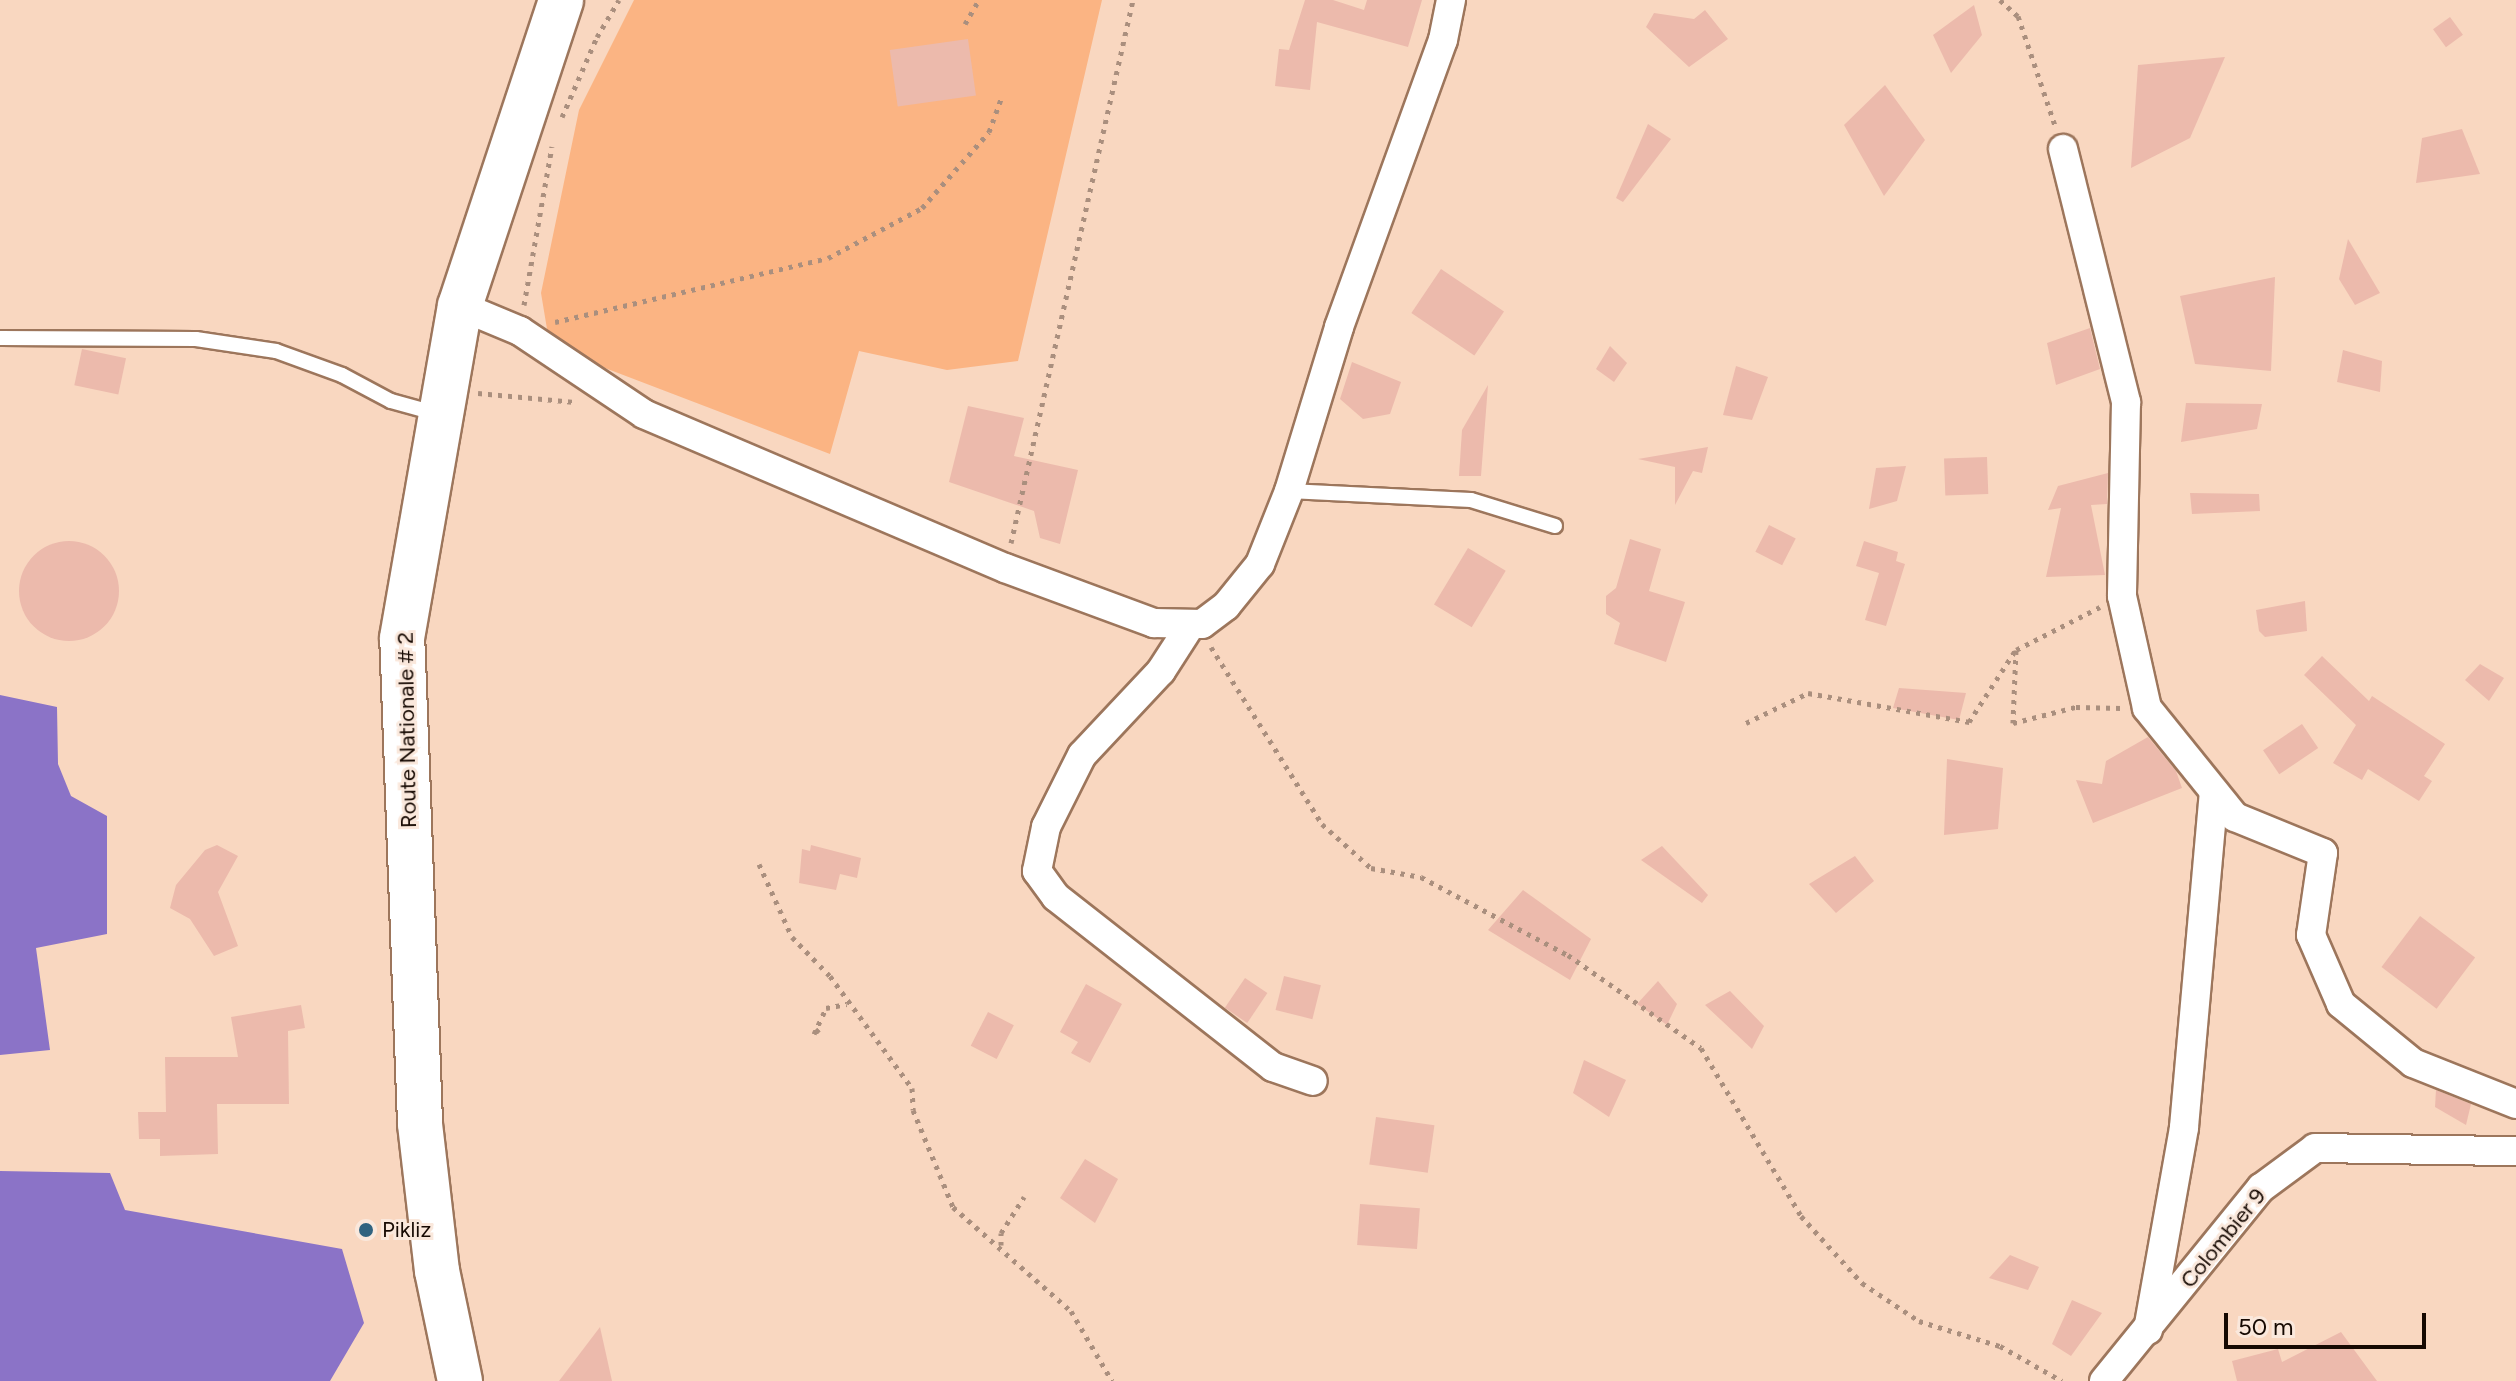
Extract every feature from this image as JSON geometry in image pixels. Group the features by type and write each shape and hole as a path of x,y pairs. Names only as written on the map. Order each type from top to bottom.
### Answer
{"main road":[{"name":"Route Nationale # 2","path":"460,1381 437,1271 420,1123 402,638 460,306 561,0"}],"street":[{"path":"1313,1081 1273,1067 1056,897 1037,871 1046,827 1082,755 1161,671 1196,625 1226,606 1260,564 1289,491 1339,327 1443,40 1451,0"},
{"path":"2063,149 2126,402 2122,596 2147,708 2235,817 2323,853 2311,935 2341,1004 2413,1063 2516,1104"},
{"path":"460,306 520,331 644,414 1005,568 1154,623 1196,625"},
{"path":"2148,1330 2184,1127 2214,792"},
{"name":"Colombier 9","path":"2104,1381 2261,1188 2315,1148 2516,1151"}],"lane":[{"path":"0,338 196,339 276,351 342,375 391,401 442,402"},
{"path":"1289,491 1471,500 1555,526"}],"path":[{"path":"560,122 597,37 619,0"},
{"path":"965,24 979,0"},
{"path":"1005,568 1133,0"},
{"path":"2000,0 2018,16 2063,149"},
{"path":"554,136 520,331 828,258 922,208 989,132 1001,99"},
{"path":"442,402 585,404"},
{"path":"1746,723 1808,693 1969,722 2016,650 2122,596"},
{"path":"1196,625 1322,824 1371,868 1421,877 1568,955 1701,1048 1801,1216 1862,1283 1919,1321 2000,1346 2062,1381"},
{"path":"2016,650 2013,723 2076,707 2147,708"},
{"path":"759,864 792,937 830,976 847,1004 912,1088 913,1110 953,1207 1001,1246 1071,1311 1112,1381"},
{"path":"819,1029 814,1034 826,1008 847,1004"},
{"path":"1001,1246 1001,1233 1024,1197"}],"shaded area":[{"path":"634,0 1102,0 1018,361 947,370 859,351 830,454 550,347 541,293 579,110"},
{"path":"0,695 57,707 58,764 71,796 107,816 107,934 36,948 50,1050 0,1055"},
{"path":"0,1171 110,1173 125,1210 342,1249 364,1323 330,1381 0,1381"}],"building":[{"path":"1305,0 1333,0 1364,10 1367,0 1422,0 1408,47 1317,22 1310,90 1275,86 1279,49 1289,50"},
{"path":"1974,5 1982,35 1951,73 1933,35"},
{"path":"1705,10 1728,39 1689,67 1646,27 1654,13 1694,19"},
{"path":"2450,17 2463,35 2446,47 2433,29"},
{"path":"968,39 976,95 898,106 890,50"},
{"path":"2225,57 2190,138 2131,168 2138,65"},
{"path":"1885,85 1925,140 1884,196 1844,125"},
{"path":"1648,124 1671,139 1623,202 1616,198"},
{"path":"2462,129 2480,174 2416,183 2422,138"},
{"path":"2348,239 2380,293 2355,305 2339,279"},
{"path":"1441,269 1504,311 1474,355 1411,313"},
{"path":"2275,277 2271,371 2195,364 2180,296"},
{"path":"2090,328 2100,369 2056,385 2047,343"},
{"path":"1610,346 1627,363 1614,382 1596,369"},
{"path":"82,349 126,358 118,395 74,385"},
{"path":"2343,350 2382,361 2380,392 2337,382"},
{"path":"1352,362 1401,382 1390,414 1363,419 1340,399"},
{"path":"1736,366 1768,377 1752,420 1723,415"},
{"path":"1488,385 1481,476 1459,476 1462,430"},
{"path":"2186,403 2262,404 2257,429 2181,442"},
{"path":"968,406 1024,418 1014,456 1078,470 1060,544 1040,538 1034,511 949,482"},
{"path":"1708,447 1702,473 1693,471 1675,505 1675,467 1638,459"},
{"path":"1987,457 1988,494 1945,495 1944,459"},
{"path":"1906,466 1897,501 1869,509 1876,468"},
{"path":"2108,473 2107,504 2091,505 2105,575 2046,577 2061,508 2048,510 2058,486"},
{"path":"2190,493 2259,494 2260,511 2192,514"},
{"path":"1769,525 1796,539 1782,565 1755,552"},
{"path":"1630,539 1661,549 1649,591 1685,602 1666,662 1614,644 1620,623 1606,614 1606,596 1616,588"},
{"path":"69,541 88,545 104,556 115,572 119,591 115,610 104,626 88,637 69,641 50,637 34,626 23,610 19,591 23,572 34,556 50,545"},
{"path":"1864,541 1898,552 1896,561 1905,564 1886,626 1865,620 1879,573 1856,566"},
{"path":"1468,548 1506,571 1472,627 1434,605"},
{"path":"2305,601 2307,631 2265,637 2259,631 2256,610"},
{"path":"2322,656 2369,701 2372,696 2445,744 2424,776 2432,781 2419,801 2368,769 2362,780 2333,763 2356,725 2304,675"},
{"path":"2480,664 2504,678 2489,701 2465,680"},
{"path":"1899,688 1966,693 1959,720 1893,708"},
{"path":"2302,724 2318,748 2279,774 2263,750"},
{"path":"2148,737 2176,771 2182,788 2093,823 2076,780 2102,784 2106,761"},
{"path":"1947,759 2003,768 1998,829 1944,835"},
{"path":"217,845 238,856 218,892 238,946 214,956 190,919 170,908 176,885 205,850"},
{"path":"811,845 861,858 857,878 840,874 836,890 799,883 802,849 810,851"},
{"path":"1662,846 1708,895 1702,903 1641,860"},
{"path":"1855,856 1874,881 1836,913 1809,884"},
{"path":"1523,890 1591,939 1570,980 1488,930"},
{"path":"2420,916 2475,958 2437,1009 2381,967"},
{"path":"1284,976 1321,985 1312,1019 1276,1010"},
{"path":"1245,978 1267,993 1247,1023 1225,1008"},
{"path":"1658,981 1677,1004 1667,1025 1637,1004"},
{"path":"1086,984 1122,1004 1090,1063 1071,1053 1078,1042 1060,1032"},
{"path":"1730,991 1764,1026 1752,1049 1705,1005"},
{"path":"301,1005 305,1028 288,1031 289,1104 217,1104 218,1154 160,1156 160,1139 139,1139 138,1112 166,1112 165,1057 238,1057 231,1017"},
{"path":"988,1012 1014,1025 997,1059 971,1046"},
{"path":"1584,1060 1626,1080 1609,1117 1573,1093"},
{"path":"2436,1090 2471,1104 2466,1125 2435,1107"},
{"path":"1376,1117 1434,1125 1428,1173 1369,1165"},
{"path":"1085,1159 1118,1179 1095,1223 1060,1198"},
{"path":"1360,1204 1420,1208 1417,1249 1357,1245"},
{"path":"2010,1255 2039,1267 2028,1290 1989,1278"},
{"path":"2072,1300 2102,1313 2071,1356 2052,1344"},
{"path":"600,1327 612,1381 559,1381"},
{"path":"2341,1332 2377,1381 2237,1381 2232,1361 2278,1349 2282,1362"}],"place":[{"name":"Pikliz","path":"366,1230"}]}
